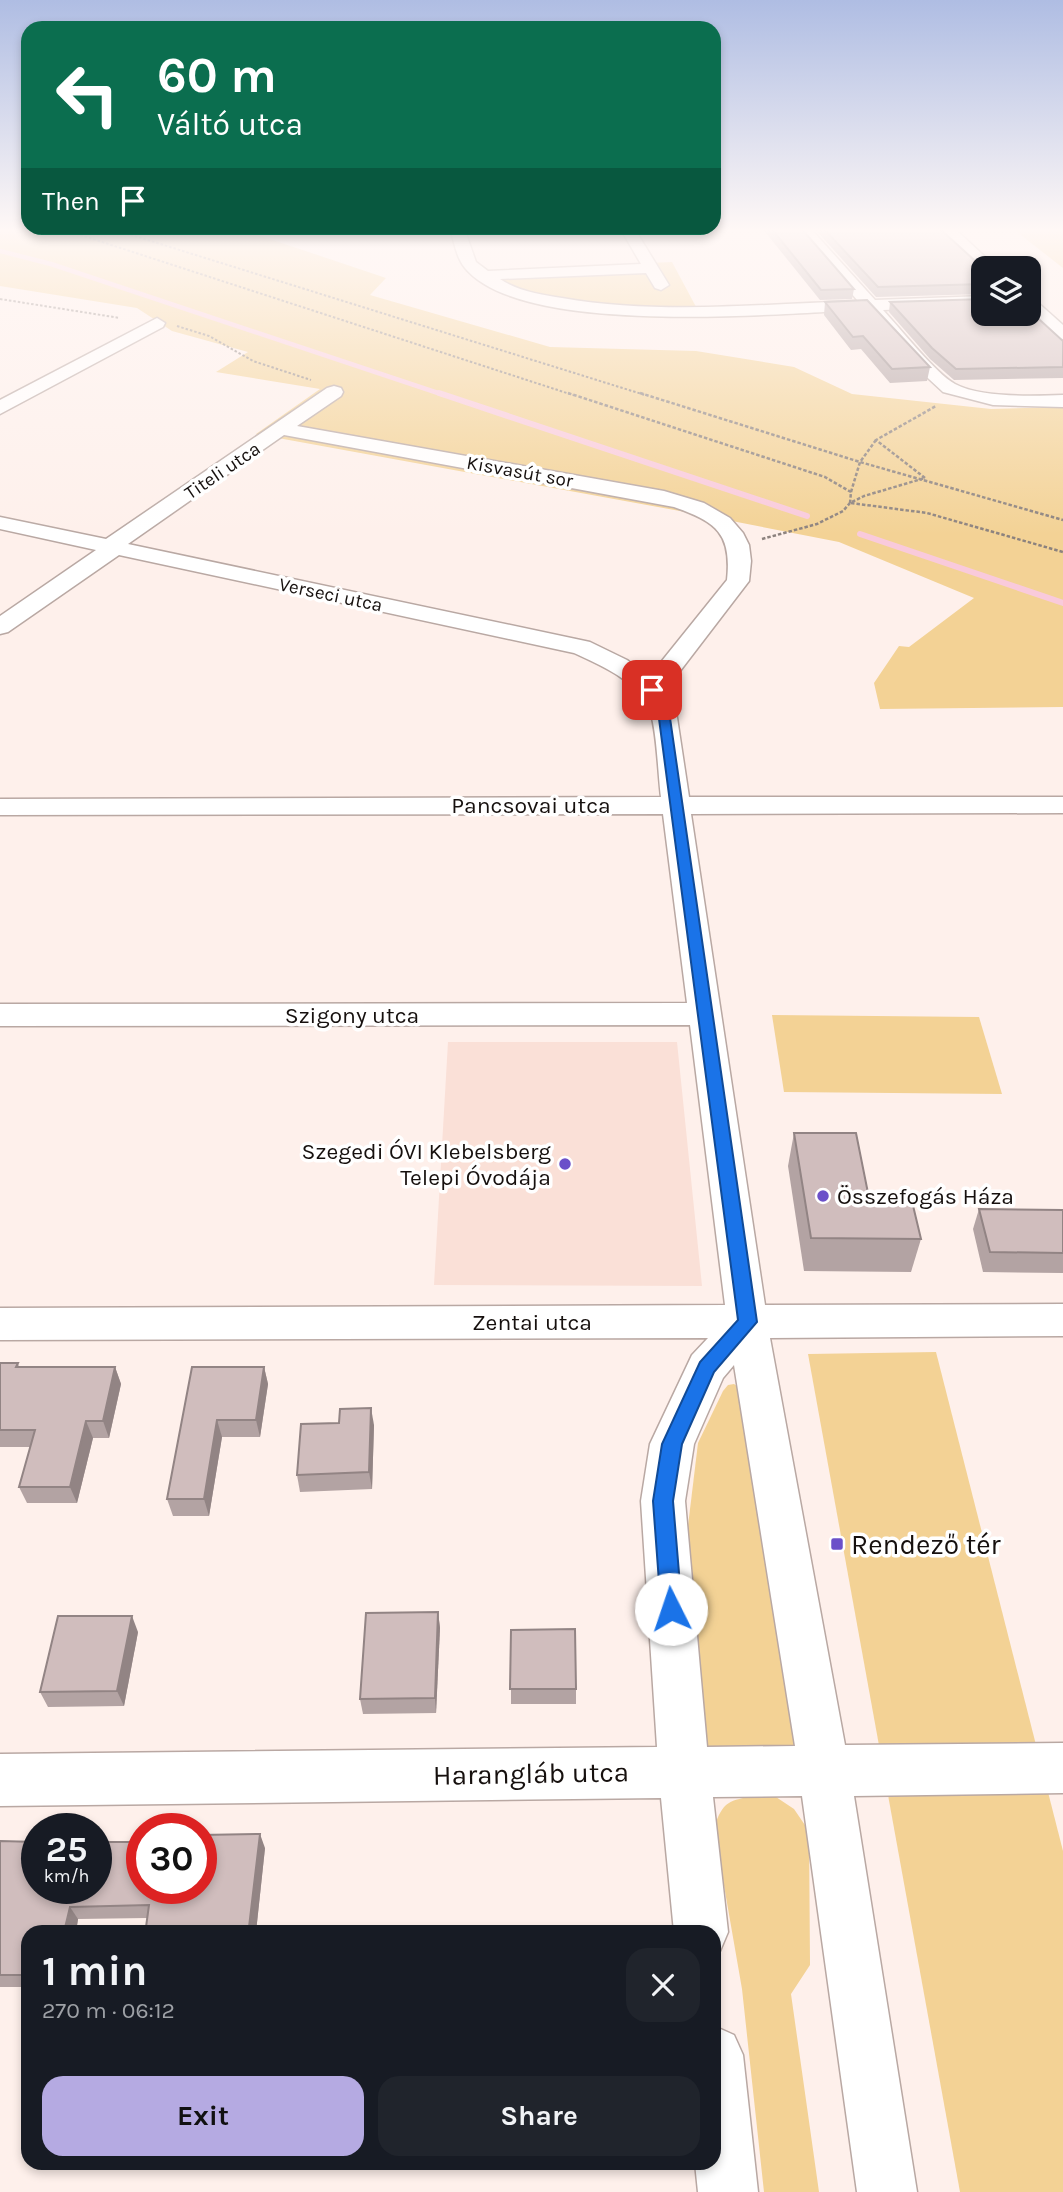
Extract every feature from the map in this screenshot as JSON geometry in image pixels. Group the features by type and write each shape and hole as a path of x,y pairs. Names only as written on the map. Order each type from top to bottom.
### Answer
{"street":[{"path":"0,408 144,330"},
{"path":"893,330 949,388 993,399 1063,401"},
{"name":"Titeli utca","path":"0,628 334,392"},
{"name":"Kisvasút sor","path":"282,429 664,497 704,509 721,518 732,531 738,547"},
{"name":"Verseci utca","path":"0,523 581,647 631,673 652,690"},
{"path":"738,547 742,564 738,581 652,690 663,711 747,1322 824,1769 887,2192"},
{"name":"Pancsovai utca","path":"0,807 1063,804"},
{"name":"Szigony utca","path":"0,1016 704,1014"},
{"name":"Zentai utca","path":"0,1324 1063,1320"},
{"path":"700,1925 684,1770 664,1514 665,1490 672,1444 706,1367 747,1322"},
{"name":"Harangláb utca","path":"0,1780 684,1770 1063,1768"},
{"path":"721,2124 728,2192"}],"path":[{"path":"374,330 825,477 851,492"},
{"path":"437,330 860,462 1063,520"},
{"path":"850,503 860,462 876,440 947,398 949,388"},
{"path":"738,547 817,524 843,511 850,503 925,478 889,453 876,440"},
{"path":"850,503 927,513 1063,552"}],"shaded area":[{"path":"492,330 550,347 696,351 794,367 852,394 991,409 1063,407 1063,707 880,709 874,683 899,646 909,647 974,598 839,542 256,434 320,389 216,372 248,352 172,331"},
{"path":"772,1015 979,1017 1002,1094 784,1092"},
{"name":"Szegedi ÓVI Klebelsberg Telepi Óvodája","path":"448,1042 677,1042 702,1286 434,1285"},
{"path":"936,1352 1063,1851 1063,2192 960,2192 808,1354"},
{"path":"734,1384 741,1389 797,1732 794,1753 721,1758 706,1746 684,1559 698,1443 723,1391 728,1385"},
{"path":"756,1796 776,1797 794,1809 809,1831 810,1965 791,1994 819,2192 764,2192 742,1989 714,1828 728,1803"}],"building":[{"path":"848,330 895,330 930,367 892,369 863,336 853,337"},
{"path":"916,330 1051,330 1063,341 1063,367 956,369"},
{"path":"794,1133 856,1133 868,1193 910,1193 921,1239 811,1238"},
{"path":"979,1209 1063,1210 1063,1253 990,1252"},
{"path":"0,1363 18,1363 16,1367 115,1367 103,1421 86,1421 70,1487 19,1487 35,1430 0,1430"},
{"path":"192,1367 264,1367 256,1420 217,1420 204,1499 167,1499"},
{"path":"371,1408 369,1472 297,1475 301,1424 339,1423 340,1409"},
{"path":"438,1612 435,1698 360,1699 366,1613"},
{"path":"58,1616 132,1616 117,1691 40,1692"},
{"path":"575,1629 576,1689 510,1689 511,1630"},
{"path":"260,1834 249,1925 146,1925 149,1905 70,1907 66,1925 21,1925 21,1975 0,1975 0,1841 21,1842 21,1904 112,1904 112,1842 126,1842 126,1904 217,1904 217,1835"}],"waterway":[{"path":"250,330 444,395"},
{"path":"439,393 807,516"},
{"path":"860,534 1063,603"}],"place":[{"name":"Szegedi ÓVI Klebelsberg Telepi Óvodája","path":"565,1164"},
{"name":"Összefogás Háza","path":"823,1196"},
{"name":"Rendező tér","path":"837,1544"}],"route":[{"path":"652,690 663,711 747,1322 706,1367 672,1444 663,1501 671,1609"}]}
